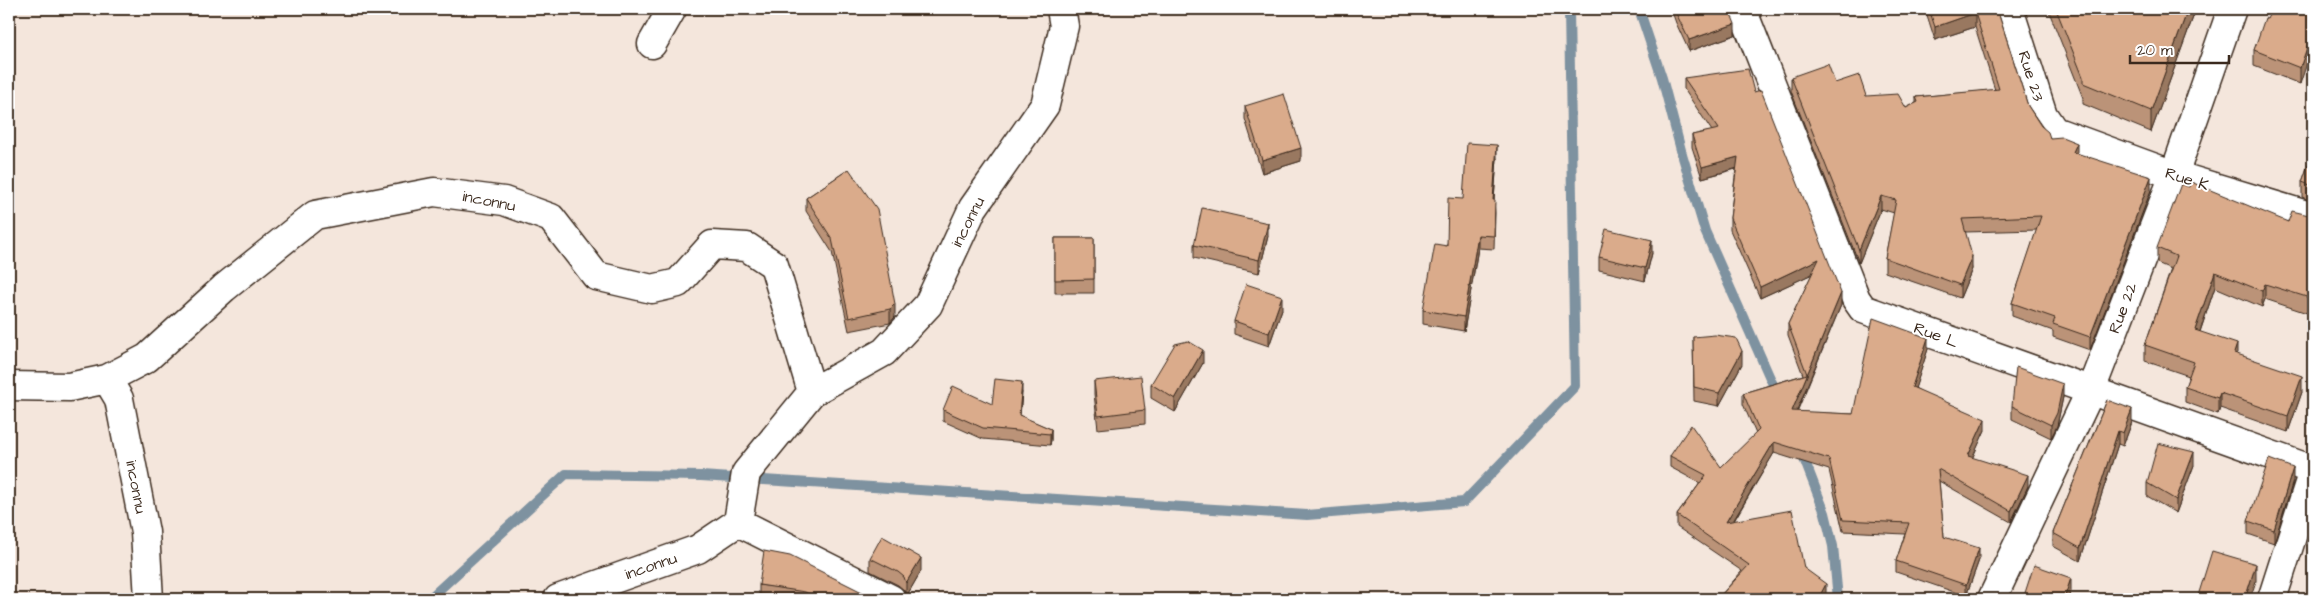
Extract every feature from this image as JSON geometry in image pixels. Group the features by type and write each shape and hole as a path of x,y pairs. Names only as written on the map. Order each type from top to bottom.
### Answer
{"street":[{"path":"652,44 672,9"},
{"name":"inconnu","path":"558,599 698,549 740,517 746,473 812,392 884,352 928,305 973,208 1045,105 1064,26 1061,9"},
{"name":"Rue L","path":"1742,9 1856,299 1863,309 2313,471"},
{"name":"Rue 23","path":"2009,9 2043,115 2054,131 2063,136"},
{"name":"Rue 22","path":"1992,599 2091,390 2174,175 2232,9"},
{"name":"Rue K","path":"2063,136 2174,175 2313,217"},
{"name":"inconnu","path":"9,386 69,387 107,378 147,358 224,288 315,214 434,192 504,201 550,218 596,276 652,289 678,283 712,245 747,247 774,265 812,392"},
{"name":"inconnu","path":"107,378 119,399 136,486 144,532 149,599"},
{"path":"2272,599 2313,471"},
{"path":"740,517 891,599"}],"building":[{"path":"1674,9 1729,9 1735,24 1689,40"},
{"path":"1929,9 1997,9 2028,106 2041,126 2048,132 2050,138 2062,137 2077,143 2073,152 2151,177 2090,337 2053,324 2055,318 2012,303 2041,216 1962,219 1972,256 1960,285 1885,258 1896,200 1881,196 1859,250 1791,77 1828,64 1835,83 1859,75 1866,96 1898,94 1906,108 1918,102 1916,97 1999,89 1975,13 1935,27"},
{"path":"2056,9 2188,9 2151,111 2083,83 2083,77"},
{"path":"2272,9 2313,9 2313,30 2300,68 2254,50 2265,18 2267,19"},
{"path":"1748,69 1754,92 1761,90 1841,293 1792,411 1853,414 1873,318 1928,338 1912,387 1985,419 1968,456 2028,475 2011,511 1938,469 1944,537 1979,548 1966,585 1896,561 1909,523 1843,520 1829,459 1774,442 1726,522 1792,510 1804,568 1826,584 1818,599 1724,599 1721,595 1749,565 1677,515 1706,475 1670,456 1691,425 1721,467 1759,430 1743,393 1807,374 1788,324 1819,259 1760,287 1730,218 1738,157 1702,167 1692,135 1719,129 1684,78"},
{"path":"1284,94 1301,148 1262,160 1245,106"},
{"path":"1467,143 1497,145 1493,200 1495,200 1494,236 1478,235 1464,317 1423,310 1435,244 1447,246 1448,198 1463,199"},
{"path":"2313,151 2313,186 2302,182"},
{"path":"849,169 877,209 895,304 890,309 849,318 832,239 806,198"},
{"path":"2191,182 2288,222 2292,211 2313,216 2313,299 2265,284 2262,291 2215,272 2195,330 2237,344 2234,353 2302,376 2288,416 2220,393 2218,398 2185,387 2194,362 2145,345 2176,256 2157,248 2181,184 2189,187"},
{"path":"1202,208 1268,223 1259,260 1194,245"},
{"path":"1606,229 1652,240 1645,268 1599,257"},
{"path":"1055,238 1094,238 1094,279 1055,280"},
{"path":"1246,284 1282,296 1269,333 1234,321"},
{"path":"1715,335 1736,338 1742,351 1719,393 1694,387 1693,337"},
{"path":"1188,341 1203,350 1175,399 1151,384 1175,344"},
{"path":"2016,367 2063,384 2057,413 2051,425 2012,406"},
{"path":"1141,376 1145,410 1098,416 1094,381"},
{"path":"995,379 1022,382 1019,415 1051,429 1050,434 983,428 943,410 953,386 992,404"},
{"path":"2107,400 2132,409 2123,433 2118,431 2080,548 2053,533"},
{"path":"2158,443 2194,452 2176,500 2147,483"},
{"path":"2269,459 2293,468 2274,530 2248,521"},
{"path":"2313,506 2313,520 2309,518"},
{"path":"882,536 921,558 906,583 904,577 898,572 870,558"},
{"path":"764,551 790,556 876,599 818,599 805,592 759,585"},
{"path":"2212,551 2256,564 2245,599 2197,599"},
{"path":"2034,565 2071,578 2064,599 2033,599 2024,596"},
{"path":"2004,596 2010,599 1999,599"}],"waterway":[{"path":"429,599 566,474 701,476 1307,515 1464,502 1575,386 1569,9"},
{"path":"1639,9 1662,78 1705,231 1778,396"},
{"path":"1801,451 1825,513 1833,546 1838,599"}]}
